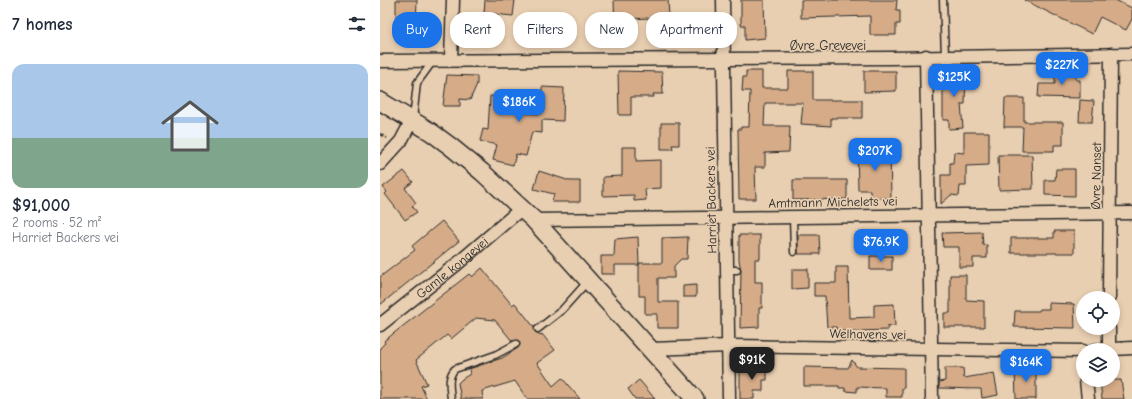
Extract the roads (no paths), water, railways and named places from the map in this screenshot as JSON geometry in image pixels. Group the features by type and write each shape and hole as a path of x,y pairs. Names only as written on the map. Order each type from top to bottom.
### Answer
{"street":[{"path":"451,60 453,0"},
{"name":"Harriet Backers vei","path":"723,0 725,218 732,270 729,346 729,399"},
{"name":"Øvre Nanset","path":"1109,291 1111,54"},
{"name":"Øvre Grevevei","path":"380,61 724,59 1132,54"},
{"path":"926,56 932,399"},
{"path":"380,101 412,120 450,146 482,172 534,220 652,349 695,399"},
{"path":"380,164 402,141 412,120"},
{"name":"Gamle kongevei","path":"380,325 457,264 521,209"},
{"name":"Amtmann Michelets vei","path":"534,220 1132,213"},
{"name":"Welhavens vei","path":"652,349 729,346 930,348 1076,352"},
{"path":"1120,348 1132,348"},
{"path":"1087,387 1088,399"}],"lane":[{"path":"943,0 945,56"},
{"path":"412,120 418,83 433,60"},
{"path":"794,217 794,252"},
{"path":"538,329 562,310 589,280"},
{"path":"451,399 449,378 455,369 495,355 516,344"}]}
